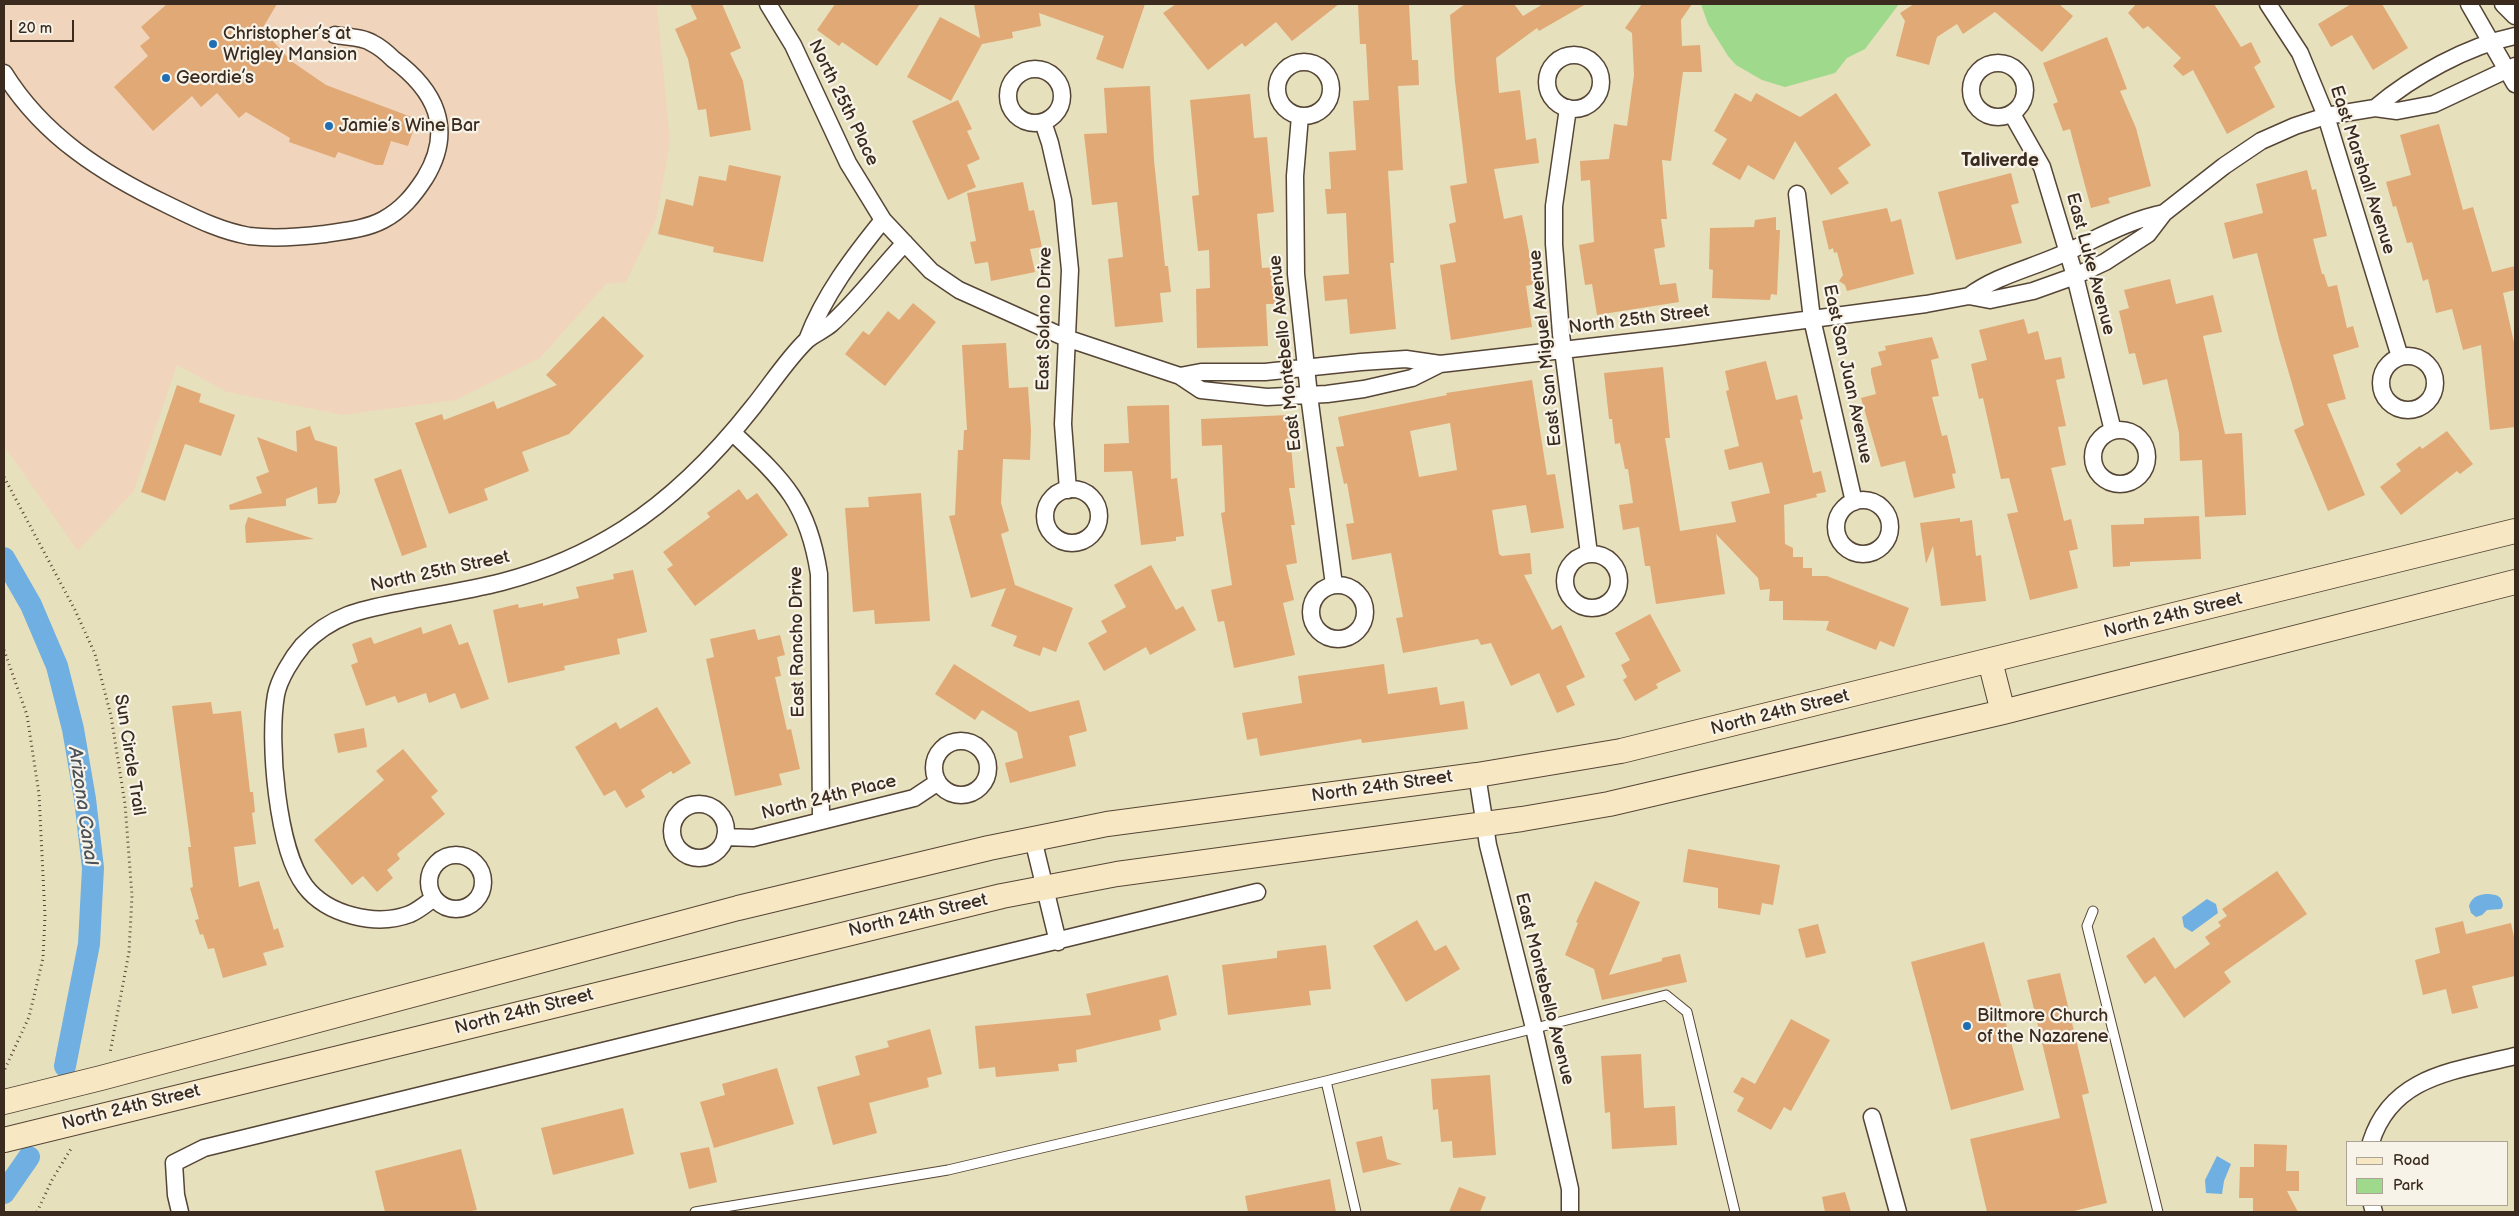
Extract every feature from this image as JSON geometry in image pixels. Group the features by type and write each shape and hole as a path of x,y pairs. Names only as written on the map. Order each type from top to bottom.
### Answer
{"main road":[{"name":"North 24th Street","path":"5,1102 738,908 949,857 1107,824 1477,775 1621,751 1990,662 2515,531"},
{"name":"North 24th Street","path":"4,1140 74,1134 752,956 1045,887 1117,874 1484,824 1609,804 2003,712 2515,582"},
{"path":"1990,662 2003,712"}],"street":[{"name":"North 25th Place","path":"768,4 793,44 848,164 883,220"},
{"name":"East Marshall Avenue","path":"2268,4 2300,53 2326,116 2400,357"},
{"path":"2469,4 2492,41 2512,63 2515,84"},
{"path":"2503,4 2515,16"},
{"path":"4,73 33,113 59,140 123,184 211,226 268,237 307,236 366,226 383,220 400,209 414,194 429,170 440,143 441,132 434,105 424,87 411,72 371,42 335,35"},
{"path":"2375,108 2390,95 2444,63 2492,41 2515,36"},
{"path":"1812,318 1926,304 1969,296 1990,300 2033,290 2075,276 2105,262 2148,234 2164,213 2224,166 2261,141 2295,126 2326,116 2375,108 2397,111 2434,104 2512,63"},
{"name":"East San Miguel Avenue","path":"1568,108 1554,206 1554,244 1563,350 1589,554"},
{"name":"East Luke Avenue","path":"2012,114 2042,167 2075,276 2113,432"},
{"name":"East Montebello Avenue","path":"1300,116 1295,176 1294,234 1309,395 1334,585"},
{"name":"East Solano Drive","path":"1043,122 1058,175 1066,226 1070,270 1063,424 1068,490"},
{"name":"East San Juan Avenue","path":"1797,194 1812,318 1854,502"},
{"path":"1969,296 1985,285 2068,251 2140,218 2164,213"},
{"name":"North 25th Street","path":"807,340 818,310 856,254 883,220 931,271 959,290 1066,338 1180,376 1201,390 1267,398 1309,395 1364,389 1412,378 1440,364"},
{"name":"North 25th Street","path":"434,898 412,913 398,917 361,917 335,909 317,898 304,885 286,846 272,730 276,692 292,661 303,646 324,626 365,608 504,581 574,556 623,530 654,508 688,479 732,433 807,340 831,324 905,243"},
{"name":"North 25th Street","path":"1180,376 1201,372 1265,372 1406,360 1440,364 1812,318"},
{"name":"East Rancho Drive","path":"732,433 766,463 792,494 805,517 815,545 819,574 820,821"},
{"name":"East Montebello Avenue","path":"1477,775 1488,845 1534,1028 1570,1189 1570,1212"},
{"name":"North 24th Place","path":"725,836 753,838 914,798 938,782"},
{"path":"1034,839 1058,942"},
{"path":"180,1212 176,1195 174,1163 204,1148 1058,942 1257,892"},
{"path":"2372,1141 2393,1101 2411,1087 2425,1081 2515,1056"},
{"path":"1872,1117 1898,1212"}],"lane":[{"path":"2093,911 2087,926 2158,1212"},
{"path":"695,1212 948,1170 1326,1081 1666,995 1688,1012 1735,1212"},
{"path":"1326,1081 1356,1212"}],"path":[{"name":"Sun Circle Trail","path":"4,477 75,610 95,654 111,716 125,804 132,896 129,952 109,1059"},
{"path":"4,650 27,716 39,794 45,916 43,958 29,1017 4,1071"},
{"path":"37,1212 74,1134"}],"shaded area":[{"path":"4,4 657,4 670,142 656,220 626,282 606,284 540,358 456,400 343,415 227,392 177,365 134,491 78,551 4,446"}],"green space":[{"path":"1701,4 1899,4 1865,49 1847,58 1835,73 1785,87 1762,80 1736,65 1728,56 1708,24"}],"water":[{"path":"2489,894 2499,897 2502,900 2503,906 2501,909 2487,910 2482,915 2476,917 2471,913 2470,903 2477,896"},
{"path":"2207,899 2216,904 2218,913 2192,932 2184,927 2182,917"},
{"path":"2217,1156 2231,1164 2224,1181 2222,1194 2206,1193 2205,1180"}],"building":[{"path":"167,4 277,4 262,29 291,61 326,85 417,119 408,146 391,141 383,165 376,165 338,152 335,158 289,142 290,138 246,112 239,118 217,93 201,107 192,96 153,131 114,87 148,56 140,46 150,38 141,27"},
{"path":"690,4 722,4 741,48 730,53 743,81 751,130 710,137 706,109 698,110 688,59 675,29 697,19"},
{"path":"835,4 920,4 877,66 842,42 839,46 817,30"},
{"path":"974,4 1145,4 1123,69 1096,59 1104,36 1039,13 1041,26 1012,32 1013,38 982,44 951,101 907,77 940,17 980,38"},
{"path":"1176,4 1339,4 1292,41 1276,22 1245,47 1242,43 1208,70 1163,13"},
{"path":"1358,4 1409,4 1412,60 1418,60 1419,85 1398,86 1403,170 1388,171 1394,263 1390,263 1396,329 1350,334 1347,299 1325,301 1323,276 1349,274 1346,213 1327,214 1325,189 1331,189 1329,152 1356,150 1353,101 1369,100 1366,44 1360,44"},
{"path":"1465,4 1514,4 1523,16 1543,4 1586,4 1539,31 1537,28 1496,58 1499,93 1520,90 1526,140 1536,138 1539,163 1494,169 1504,219 1522,215 1535,284 1526,286 1532,327 1451,340 1440,265 1456,262 1449,224 1456,222 1450,186 1467,183 1455,82 1450,15"},
{"path":"1642,4 1692,4 1681,20 1682,46 1700,45 1702,72 1683,72 1671,161 1662,160 1667,219 1661,219 1665,247 1654,249 1660,285 1676,283 1679,302 1597,315 1592,284 1585,285 1579,245 1594,242 1590,180 1581,181 1580,161 1609,159 1614,124 1627,126 1634,75 1632,33 1625,28"},
{"path":"1914,4 2059,4 2073,16 2042,52 1995,12 1963,34 1957,24 1937,37 1929,65 1896,56 1905,21 1900,13"},
{"path":"2136,4 2214,4 2241,47 2251,42 2261,62 2254,67 2275,107 2227,134 2193,70 2183,76 2173,66 2181,58 2148,26 2143,29 2128,13"},
{"path":"2351,4 2382,4 2408,48 2373,70 2352,35 2331,47 2318,24"},
{"path":"2107,37 2127,89 2120,91 2136,128 2151,186 2108,198 2110,203 2091,208 2070,129 2063,131 2053,104 2058,102 2043,63"},
{"path":"1150,86 1154,160 1165,266 1168,266 1171,292 1160,293 1163,322 1115,327 1108,259 1123,257 1117,202 1092,205 1084,134 1107,133 1104,88"},
{"path":"1735,93 1751,102 1756,93 1800,117 1836,93 1871,145 1838,168 1849,183 1831,195 1795,141 1774,180 1748,165 1740,180 1712,164 1727,139 1714,131"},
{"path":"1250,94 1254,138 1267,137 1274,212 1257,214 1262,268 1275,267 1276,304 1266,304 1268,346 1197,348 1196,289 1210,288 1209,250 1198,251 1192,196 1199,195 1190,100"},
{"path":"958,100 972,129 967,131 980,159 967,165 976,187 948,200 912,121"},
{"path":"2439,124 2463,210 2473,207 2492,272 2515,266 2515,290 2503,293 2515,347 2515,427 2490,430 2481,345 2463,350 2452,309 2436,313 2428,279 2423,281 2412,242 2407,243 2396,206 2393,207 2386,182 2411,175 2400,135"},
{"path":"729,165 781,176 763,262 713,252 714,247 658,234 666,199 693,206 699,176 726,181"},
{"path":"2307,170 2312,190 2316,189 2327,236 2313,239 2322,274 2324,274 2328,287 2337,285 2347,328 2353,326 2359,347 2333,355 2346,399 2327,404 2365,495 2328,511 2294,430 2304,425 2257,253 2233,259 2224,223 2263,213 2256,184"},
{"path":"2011,173 2019,203 2011,205 2022,243 1956,260 1938,192"},
{"path":"1023,182 1029,211 1034,210 1042,247 1030,249 1035,272 991,281 988,262 975,264 970,242 976,241 967,193"},
{"path":"1887,208 1891,222 1901,219 1914,274 1847,291 1845,285 1839,281 1843,275 1837,252 1834,253 1833,248 1829,250 1822,221"},
{"path":"1776,217 1776,230 1780,230 1777,295 1771,294 1770,300 1712,298 1713,270 1709,269 1710,228 1754,227 1755,220"},
{"path":"2170,279 2176,304 2213,295 2222,332 2203,336 2225,434 2242,433 2246,515 2205,517 2202,460 2180,461 2179,433 2167,379 2143,385 2135,353 2129,354 2119,311 2129,308 2124,290"},
{"path":"913,303 936,322 885,386 845,354 863,331 869,335 888,311 899,320"},
{"path":"603,316 644,356 569,434 522,452 529,471 484,489 488,500 449,514 415,423 442,414 444,420 494,401 497,409 557,385 546,375"},
{"path":"2024,319 2028,334 2038,331 2045,360 2061,357 2065,378 2056,380 2066,426 2058,427 2066,465 2051,468 2064,521 2071,519 2078,549 2069,551 2078,588 2030,600 2007,514 2018,512 2009,478 2001,479 1983,398 1979,399 1971,364 1987,360 1979,330"},
{"path":"1932,337 1939,358 1931,360 1939,396 1932,397 1942,436 1947,435 1956,473 1952,474 1955,488 1914,498 1905,461 1881,467 1861,398 1876,394 1871,368 1882,365 1878,352 1886,350 1885,346"},
{"path":"1006,343 1009,388 1028,387 1031,430 1030,460 1003,459 1001,503 1009,531 1001,534 1015,585 1073,608 1056,652 1043,647 1040,656 1013,646 1017,636 991,626 1006,588 971,598 949,516 955,515 958,450 963,450 964,430 967,430 962,345"},
{"path":"1766,361 1776,400 1797,395 1803,419 1800,420 1813,473 1821,471 1826,492 1816,494 1817,497 1784,505 1785,544 1793,548 1793,557 1803,557 1803,568 1812,568 1812,576 1827,576 1909,608 1894,647 1880,641 1876,650 1826,630 1829,621 1783,620 1783,601 1769,601 1770,589 1760,590 1758,578 1716,534 1725,594 1656,604 1650,566 1645,566 1639,527 1623,530 1619,505 1633,503 1628,469 1625,469 1620,443 1615,444 1612,419 1609,419 1604,373 1663,367 1670,438 1665,438 1680,531 1736,522 1731,502 1770,493 1762,462 1729,470 1724,450 1739,446 1726,391 1729,390 1725,371"},
{"path":"1532,380 1547,475 1555,474 1564,528 1531,533 1526,505 1492,510 1499,554 1502,556 1530,553 1532,574 1524,575 1552,630 1561,625 1585,677 1566,686 1575,705 1557,713 1539,673 1511,686 1491,643 1481,645 1478,639 1403,653 1396,618 1403,617 1391,553 1352,560 1346,524 1354,523 1347,483 1344,484 1336,447 1344,446 1338,417 1447,395 1446,393","holes":["1450,423 1457,470 1419,477 1410,431"]},
{"path":"177,385 201,394 199,402 235,415 221,456 185,444 165,501 141,492"},
{"path":"1169,405 1171,479 1177,478 1184,536 1176,537 1176,541 1141,545 1132,471 1104,472 1104,444 1129,443 1127,406"},
{"path":"1288,415 1295,488 1289,488 1295,525 1291,525 1297,563 1286,565 1294,600 1283,603 1295,655 1234,668 1224,621 1218,622 1211,590 1232,585 1221,513 1225,512 1222,445 1202,446 1201,419"},
{"path":"310,426 315,440 337,447 340,493 336,503 318,504 317,487 286,499 286,506 230,510 229,505 262,493 256,477 269,472 257,437 297,452 296,431"},
{"path":"2447,431 2473,464 2460,474 2457,471 2401,515 2380,487 2401,471 2396,464 2420,446 2422,449"},
{"path":"401,469 427,547 402,556 374,479"},
{"path":"739,489 747,500 757,493 788,535 695,606 667,569 673,565 663,552 710,517 707,513"},
{"path":"921,493 930,621 875,624 874,610 853,612 845,508 869,507 868,497"},
{"path":"2199,516 2201,559 2130,562 2130,566 2113,567 2111,525 2144,524 2144,518"},
{"path":"248,517 314,539 246,543 245,526"},
{"path":"1960,518 1960,522 1972,520 1976,556 1981,555 1986,601 1941,606 1933,546 1926,564 1920,523"},
{"path":"1151,565 1176,610 1183,606 1196,630 1150,655 1146,647 1104,671 1088,643 1107,632 1101,621 1126,607 1114,585"},
{"path":"633,570 647,632 617,639 620,654 564,666 565,670 508,683 493,610 518,604 519,608 543,603 543,606 579,598 576,587 614,579 613,574"},
{"path":"1650,614 1681,671 1656,684 1658,688 1635,701 1623,680 1627,677 1621,665 1630,660 1615,633"},
{"path":"451,624 459,645 468,642 489,699 461,709 455,693 429,703 426,693 398,703 395,696 366,706 351,665 358,662 352,644 371,637 374,644 421,627 423,634"},
{"path":"755,629 758,640 780,635 785,655 777,657 781,676 775,677 787,730 791,729 800,769 779,774 782,785 735,796 706,659 714,657 710,639"},
{"path":"954,664 1030,712 1079,700 1087,731 1069,736 1076,766 1010,783 1005,763 1023,758 1017,732 982,710 975,720 935,694"},
{"path":"1384,664 1388,694 1437,687 1440,705 1464,701 1468,729 1362,743 1361,739 1260,756 1257,738 1247,740 1242,713 1302,703 1298,676"},
{"path":"211,702 213,714 241,711 250,792 253,792 255,812 252,813 256,844 234,847 239,887 259,881 274,930 278,928 284,947 263,953 267,965 223,978 214,948 208,949 203,934 200,935 195,920 199,919 190,888 193,887 188,847 191,847 172,706"},
{"path":"657,707 691,763 673,774 671,771 641,790 645,797 626,808 615,790 604,796 575,747 616,722 620,729"},
{"path":"364,728 367,747 338,753 334,734"},
{"path":"403,749 438,791 431,797 445,814 397,854 400,859 387,870 393,878 377,892 363,876 352,885 314,840 384,780 376,771"},
{"path":"1688,849 1780,865 1773,905 1762,903 1760,915 1718,908 1718,888 1683,882"},
{"path":"2277,871 2307,914 2224,972 2231,982 2184,1018 2155,976 2145,984 2126,956 2154,937 2175,969 2210,944 2205,937 2221,926 2218,922 2227,916 2222,909"},
{"path":"1595,881 1640,902 1609,975 1662,961 1662,958 1680,954 1687,982 1602,1000 1594,969 1565,955 1578,923 1576,922"},
{"path":"1417,920 1435,951 1446,945 1460,969 1406,1002 1373,946"},
{"path":"2463,921 2466,934 2511,923 2515,942 2515,976 2472,986 2478,1008 2452,1014 2446,989 2423,995 2415,960 2440,953 2435,928"},
{"path":"1818,924 1826,953 1806,958 1798,929"},
{"name":"Biltmore Church of the Nazarene","path":"1984,942 2024,1090 1951,1110 1911,962"},
{"path":"1326,945 1331,989 1309,991 1311,1005 1228,1015 1222,965 1277,958 1277,951"},
{"path":"2060,973 2089,1093 2082,1095 2107,1203 2070,1212 1987,1212 1970,1139 2060,1118 2027,980"},
{"path":"1168,975 1177,1015 1159,1020 1161,1030 1076,1050 1077,1062 1058,1064 1059,1071 996,1077 995,1067 979,1069 975,1026 1091,1015 1086,994"},
{"path":"1791,1019 1830,1040 1791,1111 1784,1107 1771,1130 1737,1111 1744,1098 1733,1092 1742,1077 1755,1084"},
{"path":"930,1029 942,1074 927,1078 929,1087 869,1103 877,1133 833,1145 817,1087 860,1075 855,1056 889,1047 887,1041"},
{"path":"1641,1054 1644,1108 1675,1106 1677,1145 1612,1149 1610,1112 1605,1113 1601,1056"},
{"path":"777,1068 794,1124 714,1148 700,1102 725,1095 722,1084"},
{"path":"1490,1075 1496,1155 1453,1158 1452,1141 1441,1142 1438,1109 1433,1110 1431,1079"},
{"path":"623,1108 634,1154 553,1175 541,1128"},
{"path":"1382,1136 1387,1159 1402,1164 1363,1173 1356,1142"},
{"path":"2254,1144 2287,1145 2286,1171 2299,1171 2299,1191 2287,1191 2298,1212 2253,1212 2253,1198 2239,1198 2240,1167 2254,1167"},
{"path":"709,1147 717,1182 689,1189 680,1153"},
{"path":"461,1149 477,1210 467,1212 385,1212 375,1171"},
{"path":"1330,1179 1336,1212 1248,1212 1245,1196"},
{"path":"1459,1187 1486,1197 1480,1212 1449,1212"},
{"path":"1845,1192 1851,1212 1825,1212 1822,1197"}],"waterway":[{"name":"Arizona Canal","path":"4,558 31,605 57,666 73,729 85,799 93,868 89,944 65,1066"},
{"path":"4,1193 29,1157"}],"place":[{"name":"Christopher’s at Wrigley Mansion","path":"213,44"},
{"name":"Geordie’s","path":"166,78"},
{"name":"Jamie’s Wine Bar","path":"329,126"},
{"name":"Biltmore Church of the Nazarene","path":"1967,1026"}],"district":[{"name":"Taliverde","path":"2000,161"}]}
